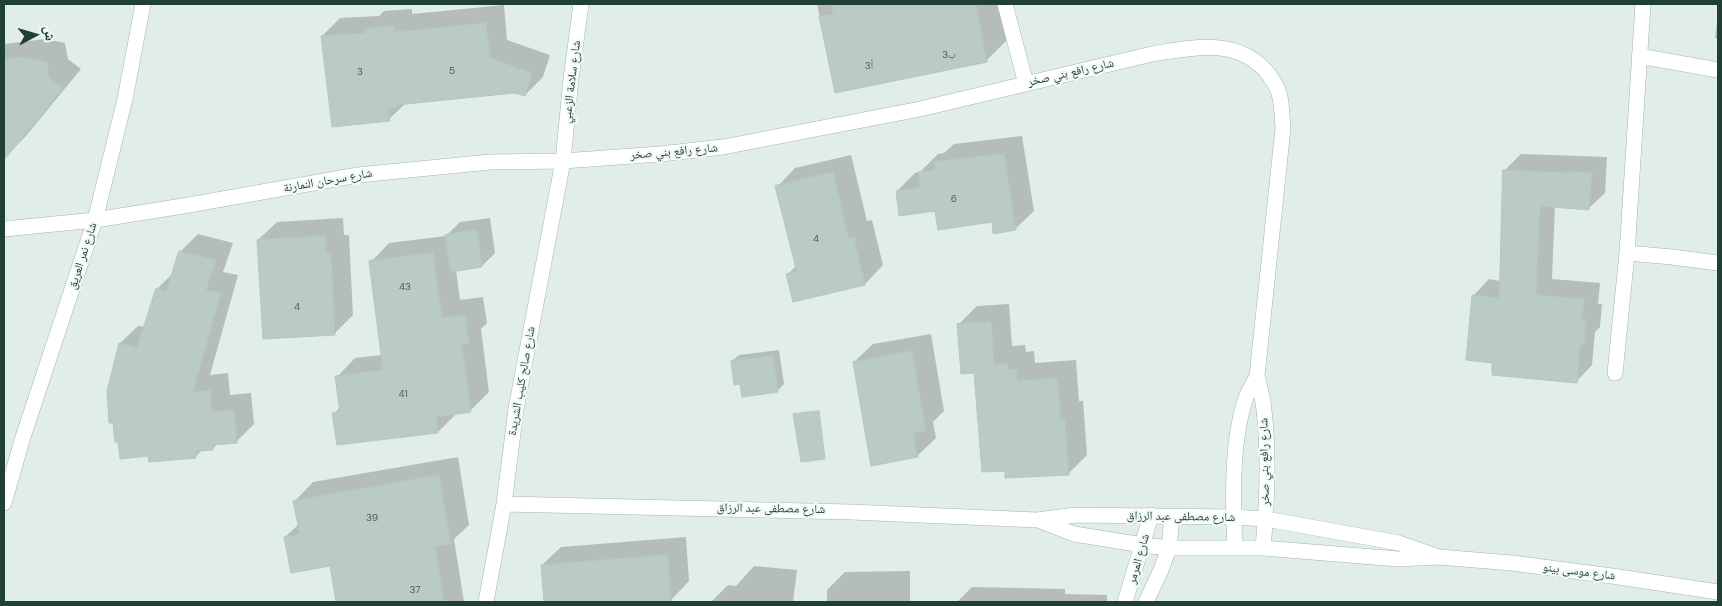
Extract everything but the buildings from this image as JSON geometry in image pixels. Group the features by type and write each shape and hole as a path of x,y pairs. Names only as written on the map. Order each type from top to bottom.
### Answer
{"street":[{"name":"شارع نمر العريق","path":"4,503 23,437 95,220 125,99 143,4"},
{"name":"شارع سلامة الزعبي","path":"563,161 571,79 582,4"},
{"path":"1005,4 1026,84"},
{"path":"1615,373 1627,253 1643,4"},
{"name":"شارع رافع بني صخر","path":"563,161 723,147 920,109 1152,54 1188,48 1217,47 1242,52 1257,62 1270,75 1280,95 1283,128 1257,376 1264,410 1267,489 1263,548"},
{"path":"1639,56 1718,70"},
{"name":"شارع سرحان النمارنة","path":"4,229 95,220 358,175 490,162 563,161"},
{"name":"شارع صالح كليب الشريدة","path":"486,602 504,504 516,409 563,161"},
{"path":"1627,253 1718,263"},
{"name":"شارع رافع بني صخر","path":"1235,548 1236,443 1244,403 1257,376"},
{"name":"شارع مصطفى عبد الرزاق","path":"504,504 852,512 1037,520 1076,515 1234,517 1266,520"},
{"name":"شارع المرمر","path":"1126,602 1151,516"},
{"name":"شارع المرمر","path":"1146,602 1169,548 1172,516"},
{"name":"شارع مصطفى عبد الرزاق","path":"1037,520 1074,534 1143,546 1169,548 1263,548"},
{"name":"شارع موسى بينو","path":"1266,520 1399,544 1439,557"},
{"name":"شارع موسى بينو","path":"1263,548 1398,559 1439,557 1512,563 1718,592"}]}
